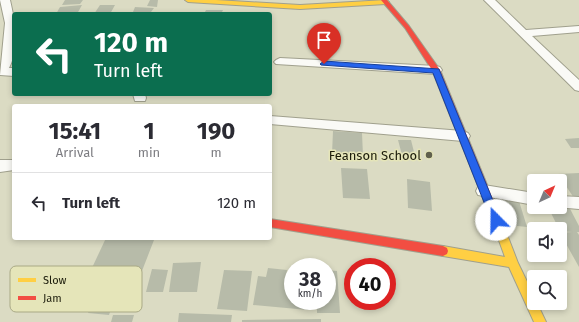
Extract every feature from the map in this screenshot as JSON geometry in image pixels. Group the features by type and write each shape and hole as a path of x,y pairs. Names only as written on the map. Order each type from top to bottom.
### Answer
{"street":[{"path":"1,73 8,59 10,23 5,0"},
{"path":"188,0 300,7 385,1 407,27 436,70 484,191 540,322"},
{"path":"489,0 579,87"},
{"path":"524,33 579,29"},
{"path":"280,62 436,70"},
{"path":"1,73 12,72"},
{"path":"272,120 462,136"},
{"path":"0,166 12,165"},
{"path":"484,191 527,198"},
{"path":"567,202 579,203"},
{"path":"272,223 514,263"}],"building":[{"path":"65,0 83,0 80,4 62,5"},
{"path":"150,0 158,0 157,7 147,6"},
{"path":"82,5 78,12 57,12 60,7"},
{"path":"100,5 115,5 111,12 95,12"},
{"path":"135,7 154,8 151,12 133,12"},
{"path":"206,10 223,10 222,12 205,12"},
{"path":"333,131 362,133 363,156 332,154"},
{"path":"579,138 579,148 571,148 565,139"},
{"path":"398,140 411,140 415,156 402,155"},
{"path":"341,168 367,169 370,199 343,198"},
{"path":"579,173 579,198 574,198 567,188 567,174 558,174"},
{"path":"407,179 430,182 432,211 408,208"},
{"path":"500,200 519,201 527,227 507,225"},
{"path":"568,205 579,226 579,232 577,232 579,235 579,267 567,246 567,232 572,232 567,232 567,222 556,222 552,214 567,214"},
{"path":"105,240 154,240 142,271 142,266 93,266"},
{"path":"201,262 197,292 169,292 173,263"},
{"path":"268,268 284,270 284,308 253,305 258,276 266,277"},
{"path":"152,269 168,270 163,292 146,292"},
{"path":"224,270 252,271 247,311 217,309"},
{"path":"337,271 340,313 317,313 317,310 336,310"},
{"path":"88,312 110,312 109,315"},
{"path":"179,313 232,315 231,322 178,322"},
{"path":"113,315 134,315 132,322 111,322"},
{"path":"321,319 321,322 242,322 242,320"}],"traffic: slow":[{"path":"188,0 300,7 386,2"},
{"path":"498,224 513,263 540,322"},
{"path":"443,251 513,263"}],"traffic: jam":[{"path":"384,0 407,27 436,70 498,224"},
{"path":"272,223 443,251"}],"place":[{"name":"Feanson School","path":"429,155"}],"route":[{"path":"324,64 436,70 496,220"}]}
